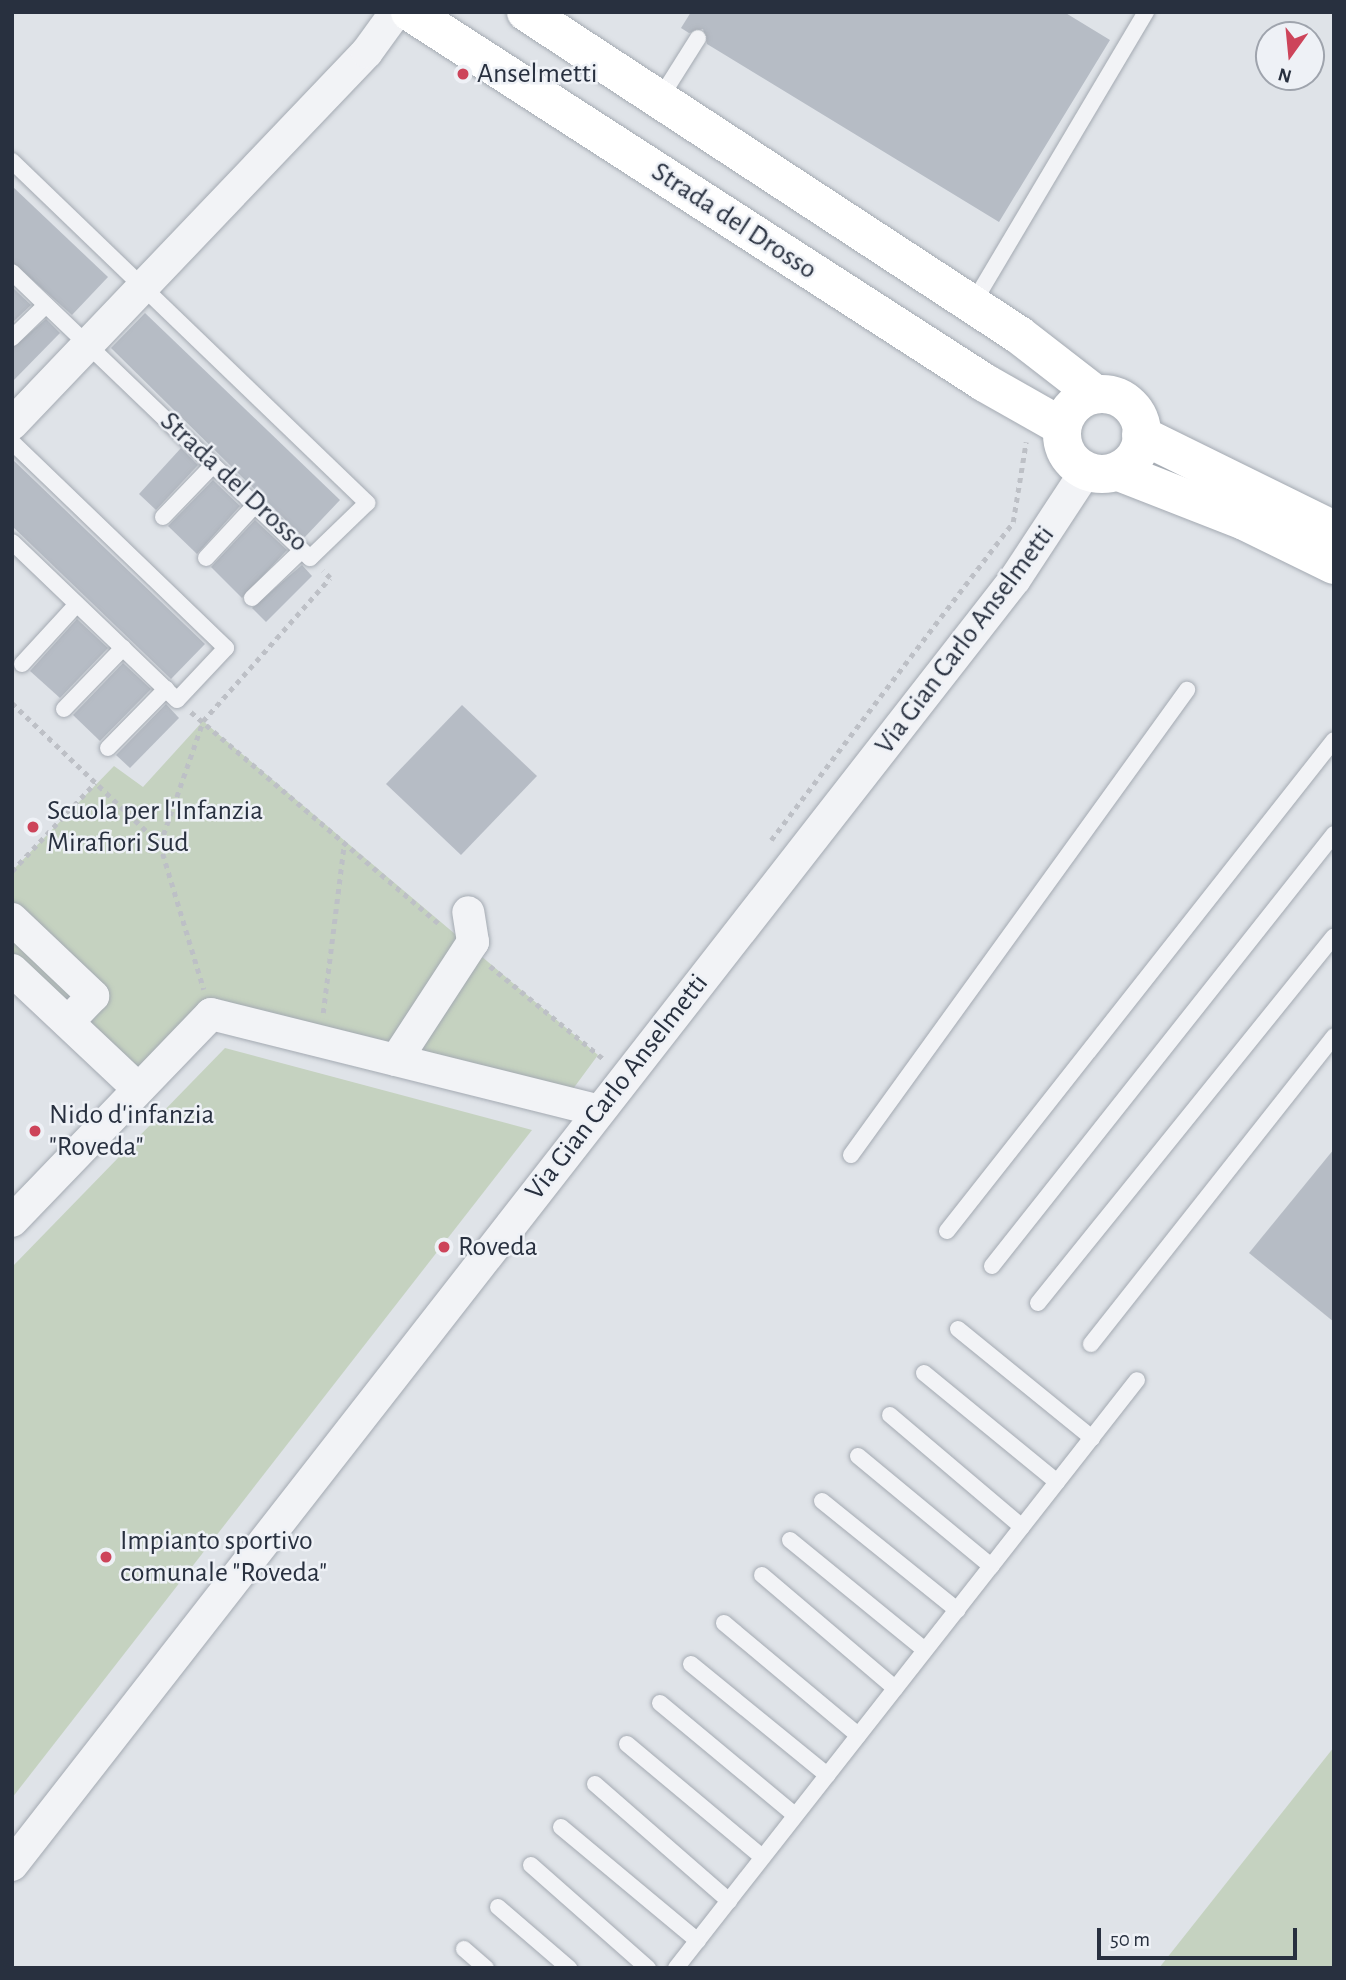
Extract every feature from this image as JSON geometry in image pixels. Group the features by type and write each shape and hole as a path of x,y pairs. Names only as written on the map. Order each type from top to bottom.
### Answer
{"street":[{"path":"12,424 367,52 396,12"},
{"name":"Strada del Drosso","path":"410,12 1061,426"},
{"path":"526,12 1060,363 1095,394 1128,405 1140,419 1141,435 1137,453 1103,471"},
{"path":"1095,394 1076,402 1061,426 1073,461 1244,521 1334,565"},
{"path":"1141,435 1334,530"},
{"name":"Via Gian Carlo Anselmetti","path":"12,1865 598,1111 1103,471"},
{"path":"397,1060 469,950 476,935 468,912"},
{"path":"12,919 93,996 68,1022"},
{"path":"12,970 137,1088"},
{"path":"12,1221 211,1014 598,1111"}],"lane":[{"path":"972,305 1146,12"},
{"path":"659,100 698,38"},
{"name":"Strada del Drosso","path":"12,161 367,503 306,554 12,272"},
{"path":"12,338 46,305"},
{"path":"12,442 226,648 177,700 12,542"},
{"path":"163,517 213,465"},
{"path":"206,558 255,505"},
{"path":"252,597 306,554"},
{"path":"22,664 77,604"},
{"path":"64,709 123,648"},
{"path":"108,748 166,689"},
{"path":"851,1155 1187,690"},
{"path":"947,1231 1334,740"},
{"path":"992,1266 1334,834"},
{"path":"1038,1303 1334,936"},
{"path":"1091,1344 1334,1036"},
{"path":"958,1329 1092,1438"},
{"path":"923,1373 1057,1482"},
{"path":"676,1968 1137,1380"},
{"path":"890,1415 1022,1527"},
{"path":"858,1456 991,1566"},
{"path":"822,1501 957,1610"},
{"path":"790,1540 925,1650"},
{"path":"762,1575 895,1688"},
{"path":"724,1623 858,1735"},
{"path":"691,1664 827,1775"},
{"path":"660,1703 795,1815"},
{"path":"628,1744 762,1857"},
{"path":"596,1784 729,1900"},
{"path":"561,1827 698,1941"},
{"path":"531,1865 648,1968"},
{"path":"498,1907 569,1968"},
{"path":"464,1949 486,1968"}],"path":[{"path":"160,845 203,721 330,578 306,554"},
{"path":"12,703 160,845 211,1014"},
{"path":"203,721 469,950 625,1077"},
{"path":"12,871 96,783"},
{"path":"319,1041 344,843"}],"green space":[{"path":"203,721 598,1055 570,1093 207,1000 127,1078 12,971 12,871 114,766 143,787"},
{"name":"Impianto sportivo comunale \"Roveda\"","path":"225,1048 532,1130 12,1798 12,1267"},
{"path":"1334,1747 1334,1968 1159,1968"}],"building":[{"path":"691,12 1064,12 1110,40 999,222 707,44 703,29 689,33 681,28"},
{"path":"12,186 108,277 72,315 12,262"},
{"path":"12,287 31,305 12,323"},
{"path":"145,313 340,500 304,538 111,348"},
{"path":"46,319 60,333 12,382 12,348"},
{"path":"181,448 198,465 156,510 139,494"},
{"path":"12,459 205,644 171,679 12,526"},
{"path":"213,480 240,506 197,554 168,526"},
{"path":"255,520 287,550 242,598 211,567"},
{"path":"302,565 312,576 266,622 252,608"},
{"path":"77,619 108,648 60,698 30,671"},
{"path":"123,663 151,689 100,741 73,715"},
{"path":"166,704 179,718 130,768 116,755"},
{"path":"462,705 537,776 461,855 386,784"},
{"path":"1334,1149 1334,1322 1249,1253"}],"place":[{"name":"Anselmetti","path":"463,74"},
{"name":"Scuola per l'Infanzia Mirafiori Sud","path":"33,827"},
{"name":"Nido d'infanzia \"Roveda\"","path":"35,1131"},
{"name":"Roveda","path":"444,1247"},
{"name":"Impianto sportivo comunale \"Roveda\"","path":"106,1557"}]}
